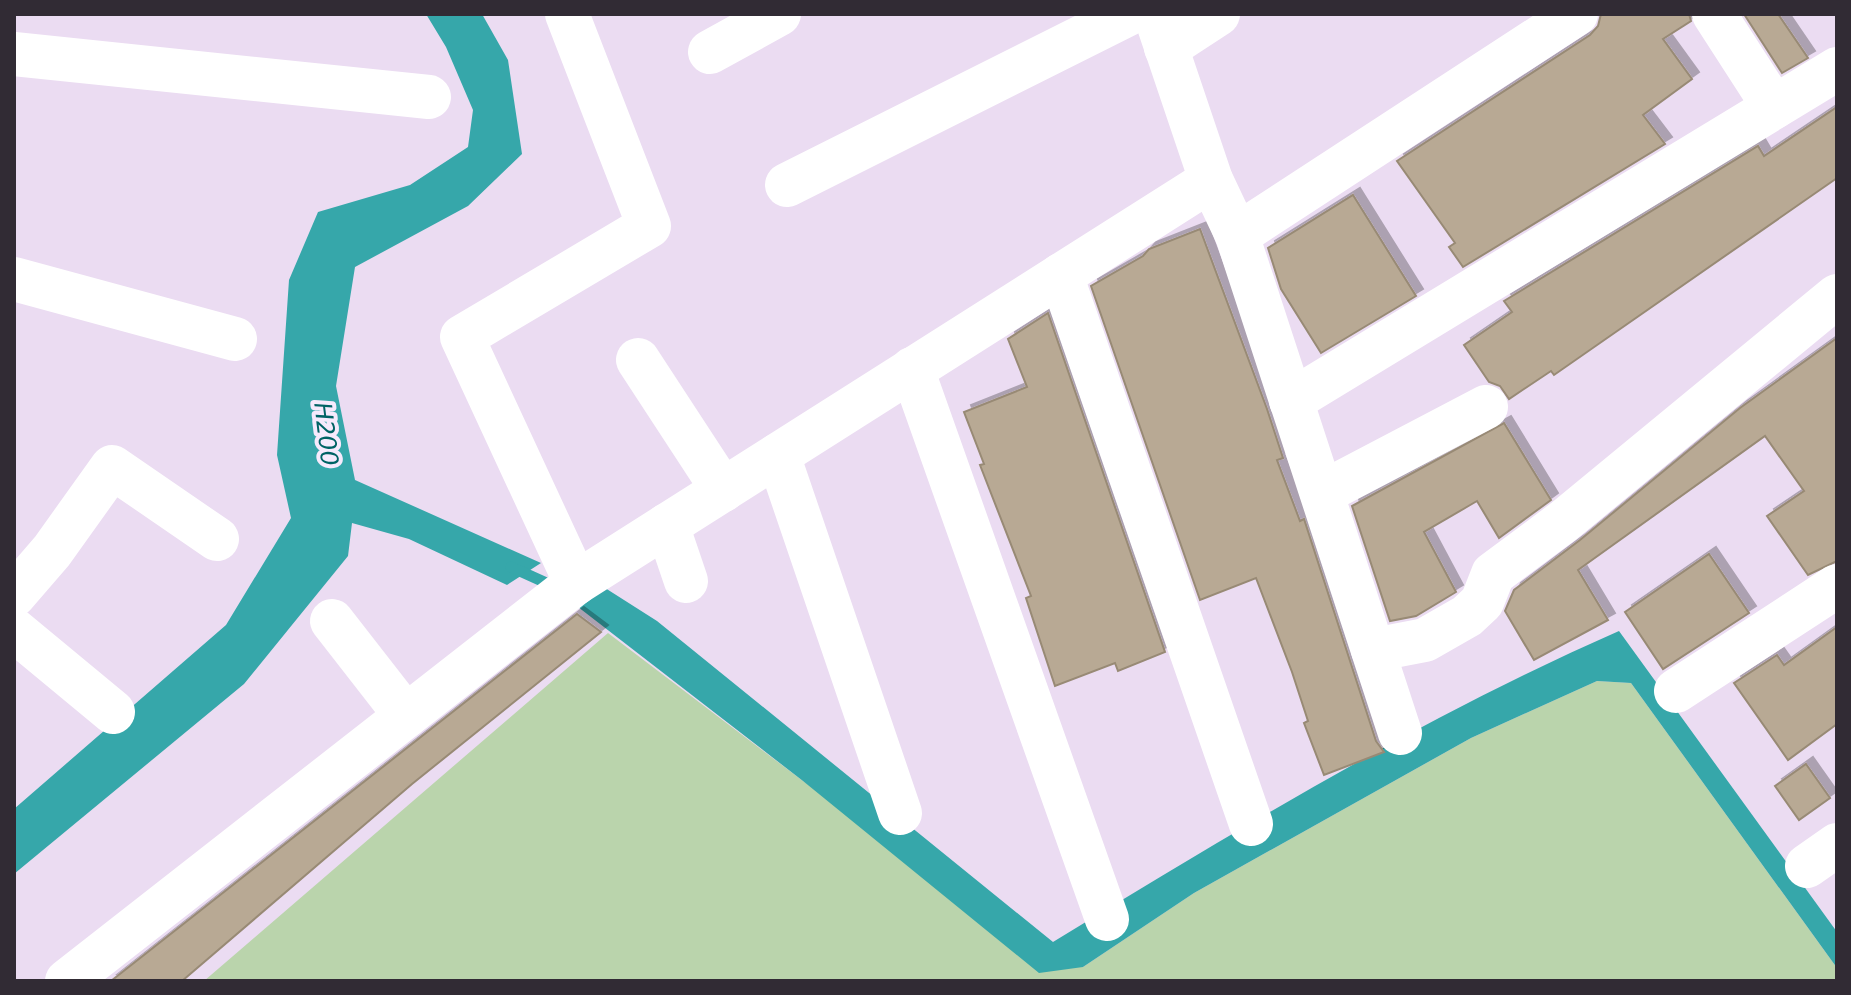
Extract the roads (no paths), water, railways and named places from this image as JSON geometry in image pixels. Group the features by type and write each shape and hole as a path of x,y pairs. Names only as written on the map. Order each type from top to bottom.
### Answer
{"street":[{"path":"567,14 649,226 462,337 576,583"},
{"path":"710,52 779,14"},
{"path":"787,185 1128,14"},
{"path":"1218,14 1161,31 1211,180 1237,235 1400,733"},
{"path":"1237,235 1576,14"},
{"path":"1714,14 1774,107"},
{"path":"14,54 429,97"},
{"path":"1291,401 1837,69"},
{"path":"67,981 576,583 1211,180"},
{"path":"1061,275 1251,824"},
{"path":"14,279 235,339"},
{"path":"1373,650 1425,640 1467,616 1482,602 1493,574 1564,521 1837,296"},
{"path":"638,360 723,490"},
{"path":"912,369 1107,919"},
{"path":"1322,493 1486,407"},
{"path":"778,455 900,813"},
{"path":"14,595 52,551 112,467 217,539"},
{"path":"667,525 686,581"},
{"path":"1676,691 1837,586"},
{"path":"332,621 406,716"},
{"path":"14,630 113,712"}],"water":[{"name":"H200","path":"426,14 482,14 508,60 522,154 468,206 355,267 336,386 355,480 541,563 507,585 409,539 352,523 348,556 244,684 14,874 14,809 226,625 291,518 277,455 289,280 318,212 410,185 468,147 473,110 446,47"},
{"path":"602,586 657,621 1053,942 1261,817 1401,738 1619,631 1837,932 1837,968 1631,683 1597,681 1471,738 1194,893 1083,967 1039,973 803,781 569,600"}],"waterway":[{"path":"511,567 553,586"}]}
